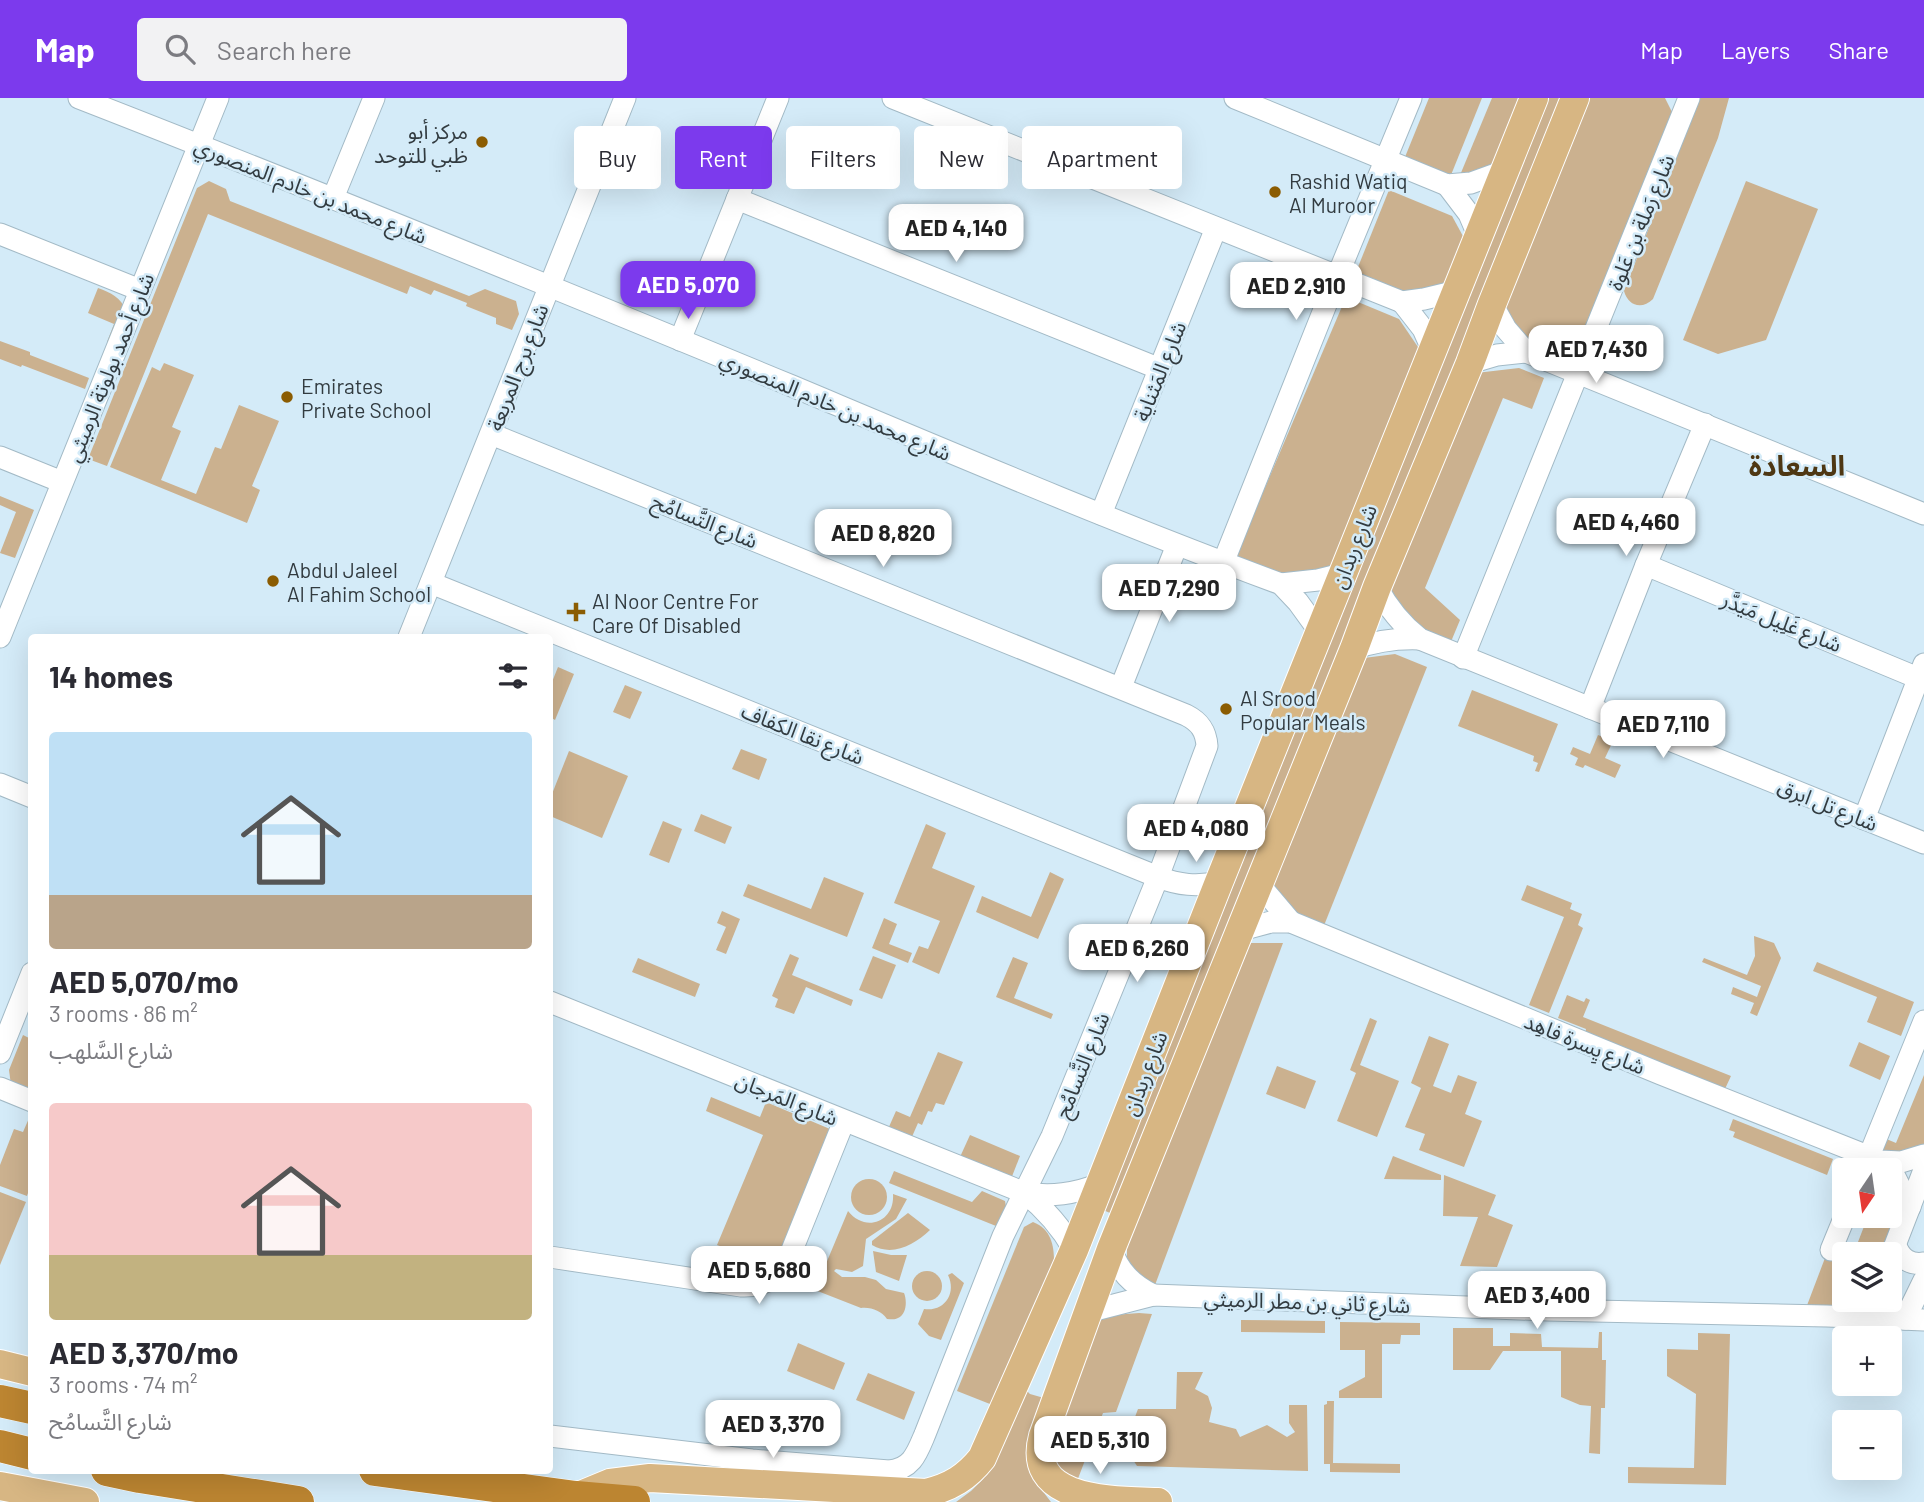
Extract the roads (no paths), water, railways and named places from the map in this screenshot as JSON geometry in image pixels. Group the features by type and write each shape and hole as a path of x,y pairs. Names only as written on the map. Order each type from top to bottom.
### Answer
{"highway":[{"path":"0,1401 28,1407"},
{"path":"0,1446 28,1453"},
{"path":"128,1474 298,1502"},
{"path":"403,1474 634,1502"}],"main road":[{"name":"شارع ربدان","path":"576,1497 610,1483 650,1478 926,1493 958,1482 972,1471 982,1458 1074,1250 1534,98"},
{"name":"شارع ربدان","path":"1158,1502 1083,1500 1063,1493 1047,1478 1040,1458 1040,1447 1111,1249 1575,98"},
{"path":"0,1364 28,1371"},
{"path":"1022,1368 1027,1377 1036,1384 1047,1386 1062,1381"},
{"path":"462,1474 488,1486"},
{"path":"0,1486 85,1502"}],"street":[{"name":"شارع محمد بن خادم المنصوري","path":"79,98 333,198 1223,563 1281,584 1342,574"},
{"name":"شارع أحمد بولوتة الرميثي","path":"0,637 218,98"},
{"path":"333,198 374,98"},
{"name":"شارع برج المربعة","path":"410,634 625,98"},
{"path":"680,340 778,98"},
{"path":"893,98 1402,302 1457,291"},
{"path":"1235,98 1447,185 1471,183 1504,171"},
{"path":"1223,563 1410,98"},
{"name":"شارع رَملة بن عَلوة","path":"1463,658 1689,98"},
{"path":"1447,185 1469,214 1478,235"},
{"path":"737,199 1160,369"},
{"name":"شارع المَثناية","path":"1101,514 1216,228"},
{"path":"0,234 141,290"},
{"path":"1402,302 1423,329 1432,349"},
{"path":"1492,304 1506,330 1526,352 1924,514"},
{"path":"1470,363 1497,355 1526,352"},
{"path":"1590,708 1705,424"},
{"name":"شارع التَّسامُح","path":"491,434 1121,687 1194,718 1207,738 1205,754 1166,880 1052,1136 1003,1236 912,1462 901,1469 889,1471 752,1460 553,1436"},
{"path":"0,457 62,482"},
{"path":"1121,687 1177,545"},
{"name":"شارع غَلِيل مَيَدَّر","path":"1646,565 1921,671"},
{"name":"شارع نقا الكفاف","path":"430,583 1166,880 1193,886 1219,882"},
{"name":"شارع محمد بن خادم المنصوري","path":"1281,584 1320,631"},
{"name":"شارع تل ابرق","path":"1377,587 1399,621 1420,639 1924,843"},
{"name":"شارع تل ابرق","path":"1354,649 1393,639 1420,639"},
{"path":"1864,819 1921,671"},
{"path":"0,784 28,795"},
{"path":"1166,880 1191,902 1202,925"},
{"name":"شارع يِسرة فاهِد","path":"1258,883 1292,922"},
{"name":"شارع يِسرة فاهِد","path":"1241,930 1270,922 1292,922 1859,1158"},
{"path":"0,1053 28,983"},
{"name":"شارع المَرجان","path":"553,1003 1025,1193 1056,1195 1100,1184"},
{"path":"1873,1158 1924,1021"},
{"path":"0,1088 28,1099"},
{"path":"553,1257 741,1286 766,1283 786,1265 844,1121"},
{"name":"شارع يِسرة فاهِد","path":"1902,1161 1924,1155"},
{"path":"1897,1242 1924,1170"},
{"path":"1902,1191 1910,1207"},
{"name":"شارع المَرجان","path":"1025,1193 1048,1214 1074,1250"},
{"path":"1831,1250 1840,1228"},
{"path":"1111,1249 1122,1272 1141,1289 1153,1295"},
{"path":"1902,1256 1914,1263 1924,1263"},
{"path":"1915,1320 1924,1280"},
{"name":"شارع ثاني بن مطر الرميثي","path":"1087,1312 1153,1295 1548,1310 1827,1315 1848,1312"},
{"path":"1827,1315 1832,1312"},
{"name":"شارع ثاني بن مطر الرميثي","path":"1882,1312 1915,1320"}],"place":[{"name":"مركز أبو ظبي للتوحد","path":"482,142"},
{"name":"Rashid Watiq Al Muroor","path":"1275,192"},
{"name":"Emirates Private School","path":"287,397"},
{"name":"Abdul Jaleel Al Fahim School","path":"273,581"},
{"name":"Al Noor Centre For Care Of Disabled","path":"576,612"},
{"name":"Al Srood Popular Meals","path":"1226,709"}],"district":[{"name":"السعادة","path":"1797,465"}]}
